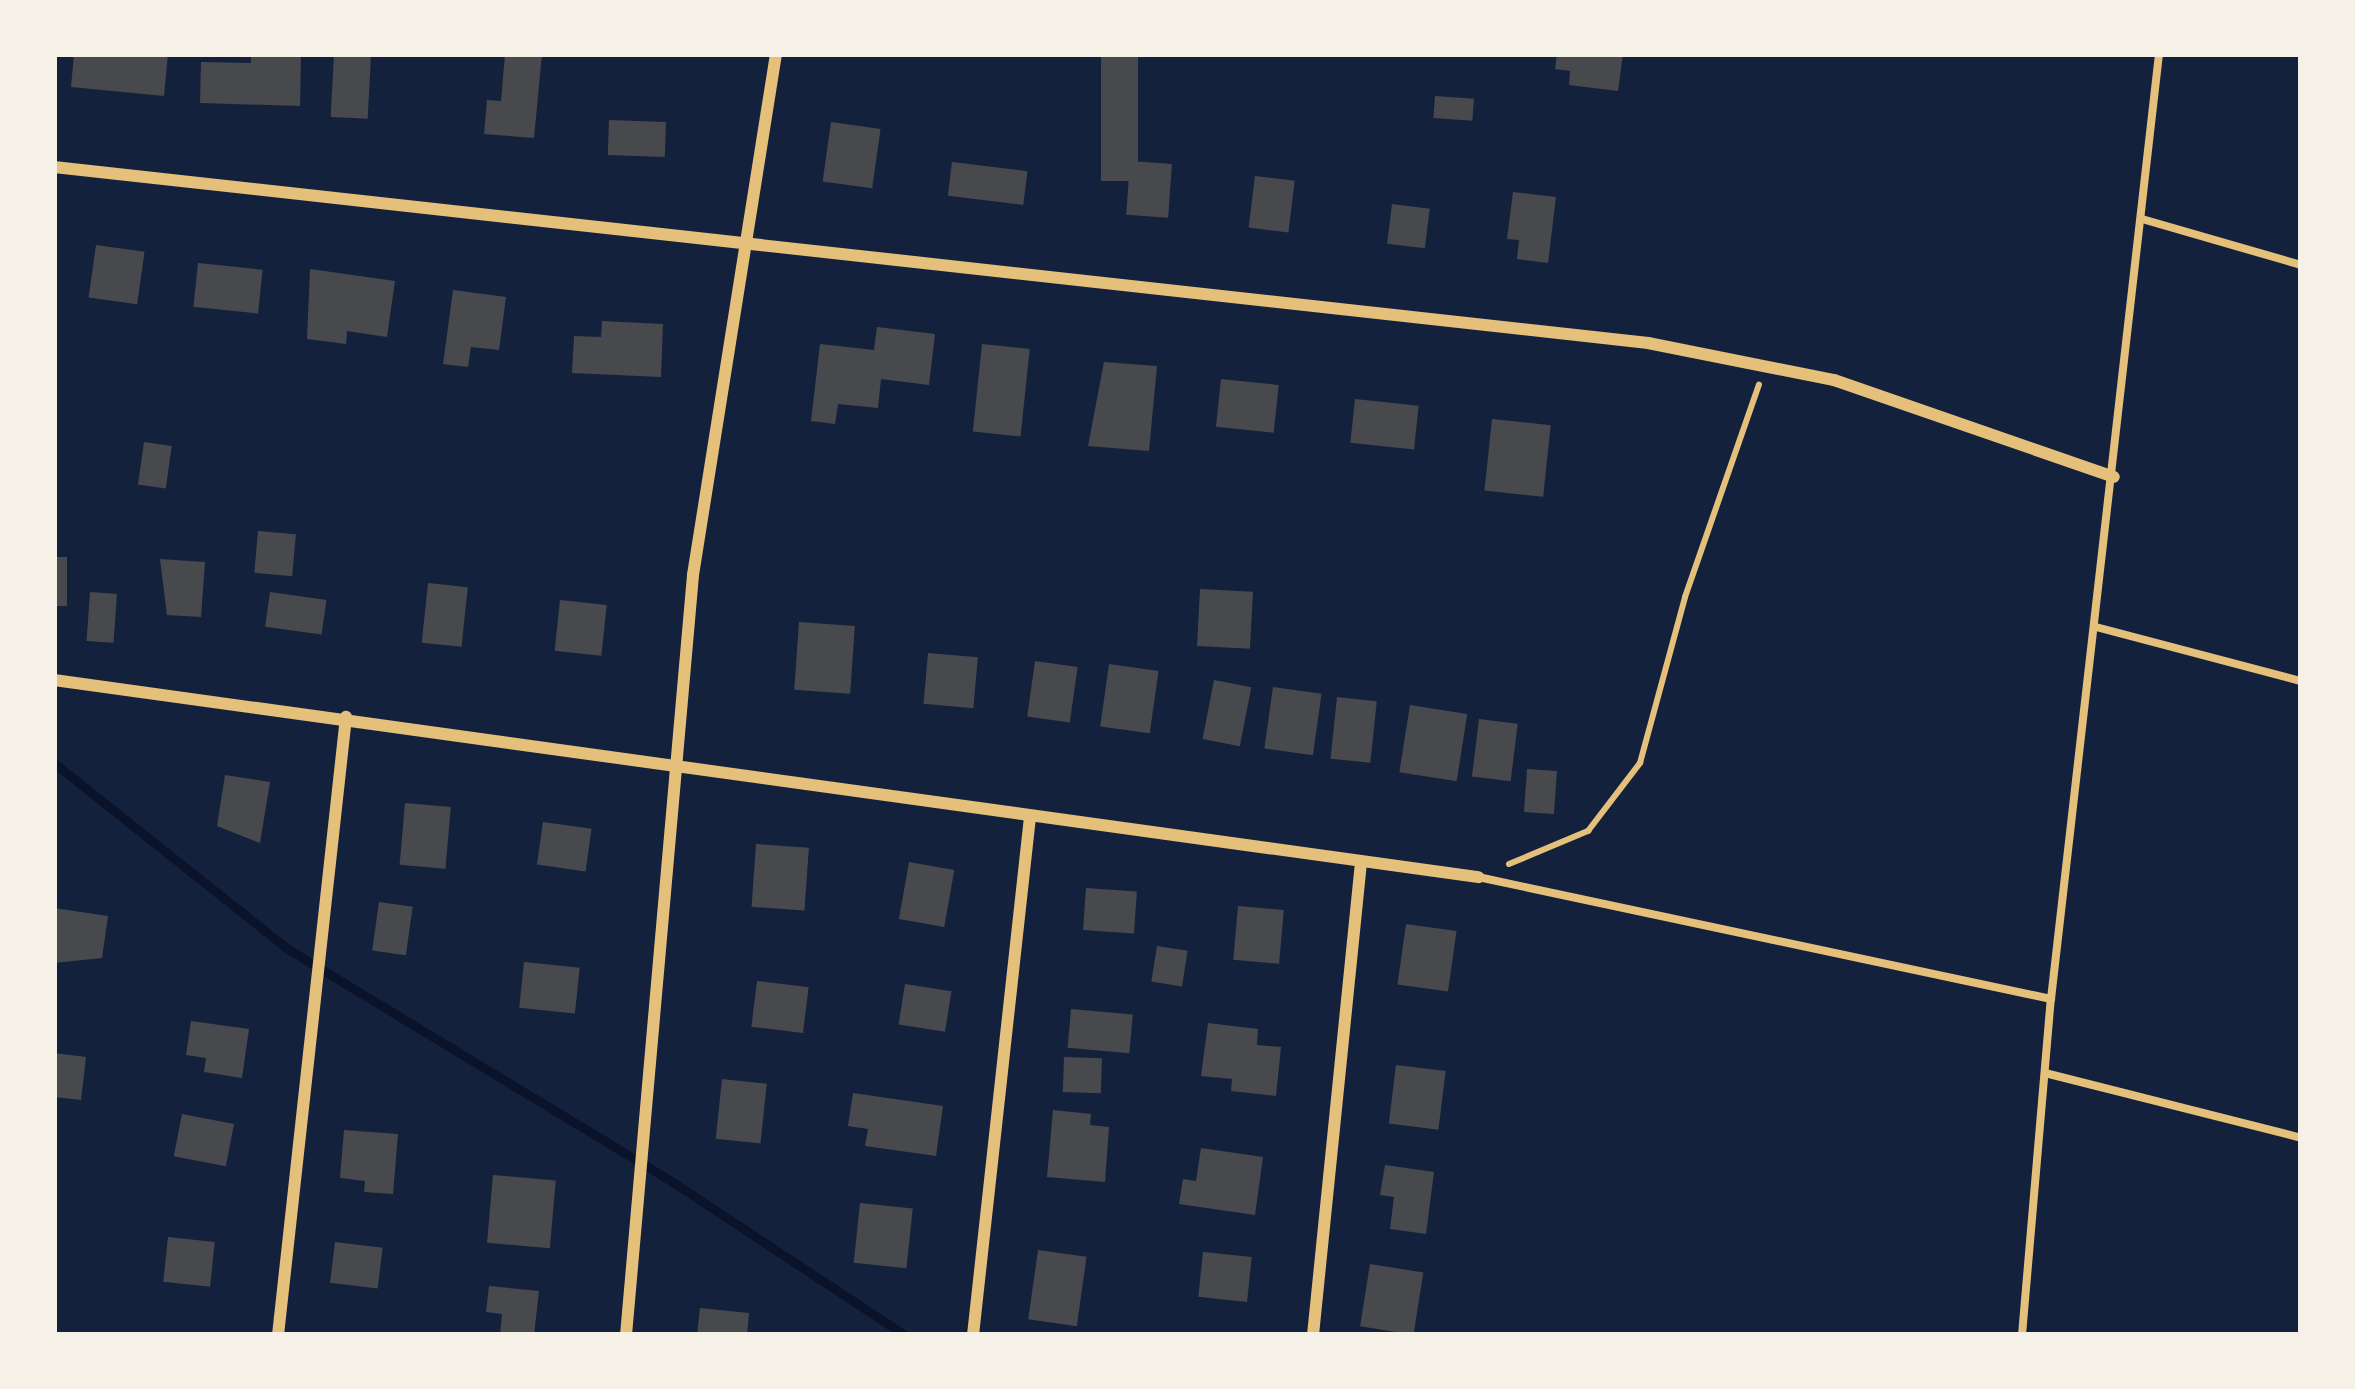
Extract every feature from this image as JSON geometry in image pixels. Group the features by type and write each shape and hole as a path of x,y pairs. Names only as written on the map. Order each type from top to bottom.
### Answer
{"street":[{"path":"626,1335 693,575 776,54"},
{"path":"54,167 1648,343 1834,380 2114,477"},
{"path":"54,680 675,759 1030,817 1478,877"},
{"path":"278,1335 346,717"},
{"path":"973,1335 1030,817"},
{"path":"1313,1335 1361,864"}],"lane":[{"path":"2021,1335 2051,999 2159,54"},
{"path":"2142,219 2301,265"},
{"path":"2096,627 2301,680"},
{"path":"1478,877 2051,999"},
{"path":"2044,1072 2301,1138"}],"path":[{"path":"1478,877 1588,831 1640,763 1684,598 1766,365"}],"building":[{"path":"74,54 168,54 164,96 71,87"},
{"path":"251,54 301,54 300,106 200,103 201,62 251,63"},
{"path":"334,54 371,56 368,119 331,117"},
{"path":"505,54 542,54 534,138 484,134 487,100 501,101"},
{"path":"1101,54 1138,54 1138,181 1101,181"},
{"path":"1557,54 1623,54 1618,91 1569,85 1570,71 1555,69"},
{"path":"1435,96 1474,99 1472,121 1433,118"},
{"path":"609,120 666,122 665,157 608,155"},
{"path":"831,122 881,129 872,188 823,181"},
{"path":"1130,161 1172,164 1168,218 1126,215"},
{"path":"952,162 1027,171 1023,205 948,196"},
{"path":"1255,176 1295,181 1288,232 1249,228"},
{"path":"1513,192 1556,197 1548,263 1517,259 1519,240 1507,239"},
{"path":"1392,204 1430,209 1425,248 1387,244"},
{"path":"96,245 145,252 137,304 89,297"},
{"path":"198,263 263,270 258,314 193,307"},
{"path":"310,269 395,281 387,337 347,331 346,344 307,339"},
{"path":"453,290 506,297 499,350 471,347 468,367 443,364"},
{"path":"602,321 663,324 661,377 572,373 574,336 601,337"},
{"path":"877,327 935,334 929,385 881,379 878,408 838,404 835,424 811,421 820,344 874,350"},
{"path":"982,344 1030,349 1021,437 973,432"},
{"path":"1104,362 1157,366 1149,451 1088,446"},
{"path":"1221,379 1279,385 1274,433 1216,427"},
{"path":"1355,399 1419,406 1414,449 1350,443"},
{"path":"1492,419 1551,425 1543,497 1484,491"},
{"path":"144,442 172,446 166,488 138,485"},
{"path":"258,531 296,534 292,576 254,573"},
{"path":"54,557 67,557 67,606 54,606"},
{"path":"160,559 205,562 201,617 167,615"},
{"path":"428,583 468,587 462,647 422,643"},
{"path":"1200,589 1253,592 1250,649 1197,646"},
{"path":"90,592 117,594 114,643 87,641"},
{"path":"270,592 326,600 322,635 265,627"},
{"path":"560,600 607,605 601,656 555,651"},
{"path":"799,622 855,626 850,694 794,690"},
{"path":"928,653 978,657 973,708 924,704"},
{"path":"1035,661 1078,667 1070,722 1027,716"},
{"path":"1109,664 1159,671 1150,733 1100,726"},
{"path":"1214,680 1251,687 1240,746 1203,739"},
{"path":"1273,687 1322,694 1313,755 1264,748"},
{"path":"1337,697 1377,701 1370,763 1331,759"},
{"path":"1410,705 1467,714 1457,781 1399,772"},
{"path":"1479,719 1518,724 1511,781 1472,777"},
{"path":"1527,769 1557,771 1554,814 1524,812"},
{"path":"225,775 270,782 260,843 217,826"},
{"path":"405,803 451,807 445,869 400,865"},
{"path":"543,822 592,829 586,871 537,865"},
{"path":"756,844 809,848 804,911 752,907"},
{"path":"909,862 954,870 944,927 899,919"},
{"path":"1086,888 1137,892 1134,933 1083,930"},
{"path":"379,902 413,907 406,955 372,951"},
{"path":"1238,906 1284,910 1279,964 1233,960"},
{"path":"54,908 108,916 102,958 54,963"},
{"path":"1406,924 1457,931 1448,992 1398,984"},
{"path":"1157,946 1188,951 1182,986 1151,982"},
{"path":"524,962 580,968 575,1014 519,1008"},
{"path":"757,981 809,987 803,1033 751,1027"},
{"path":"905,984 951,991 945,1032 899,1024"},
{"path":"1071,1009 1133,1014 1129,1053 1068,1048"},
{"path":"191,1021 249,1029 242,1078 204,1072 206,1058 186,1055"},
{"path":"1208,1023 1258,1029 1257,1045 1281,1047 1276,1096 1231,1091 1232,1079 1201,1076"},
{"path":"54,1053 86,1057 81,1100 54,1097"},
{"path":"1064,1057 1102,1058 1101,1093 1063,1092"},
{"path":"1396,1065 1446,1071 1438,1130 1389,1124"},
{"path":"722,1079 767,1084 760,1143 716,1139"},
{"path":"853,1093 943,1106 936,1156 865,1146 868,1129 848,1126"},
{"path":"1053,1110 1091,1114 1090,1125 1109,1127 1105,1182 1047,1177"},
{"path":"182,1114 234,1124 226,1166 174,1156"},
{"path":"344,1130 398,1134 393,1194 364,1192 365,1181 340,1178"},
{"path":"1201,1148 1263,1157 1255,1215 1179,1204 1183,1179 1196,1181"},
{"path":"1385,1165 1434,1172 1426,1234 1390,1229 1394,1197 1380,1195"},
{"path":"493,1175 556,1180 550,1248 487,1243"},
{"path":"860,1203 913,1209 906,1268 854,1263"},
{"path":"168,1237 215,1242 210,1287 163,1282"},
{"path":"335,1242 383,1248 378,1289 330,1283"},
{"path":"1038,1250 1087,1257 1077,1326 1028,1319"},
{"path":"1203,1252 1252,1257 1247,1302 1198,1297"},
{"path":"1370,1264 1423,1272 1413,1335 1360,1326"},
{"path":"489,1286 539,1291 534,1335 500,1335 502,1314 486,1312"},
{"path":"700,1308 749,1313 747,1335 697,1335"}],"waterway":[{"path":"54,763 288,949 665,1177 905,1335"}]}
